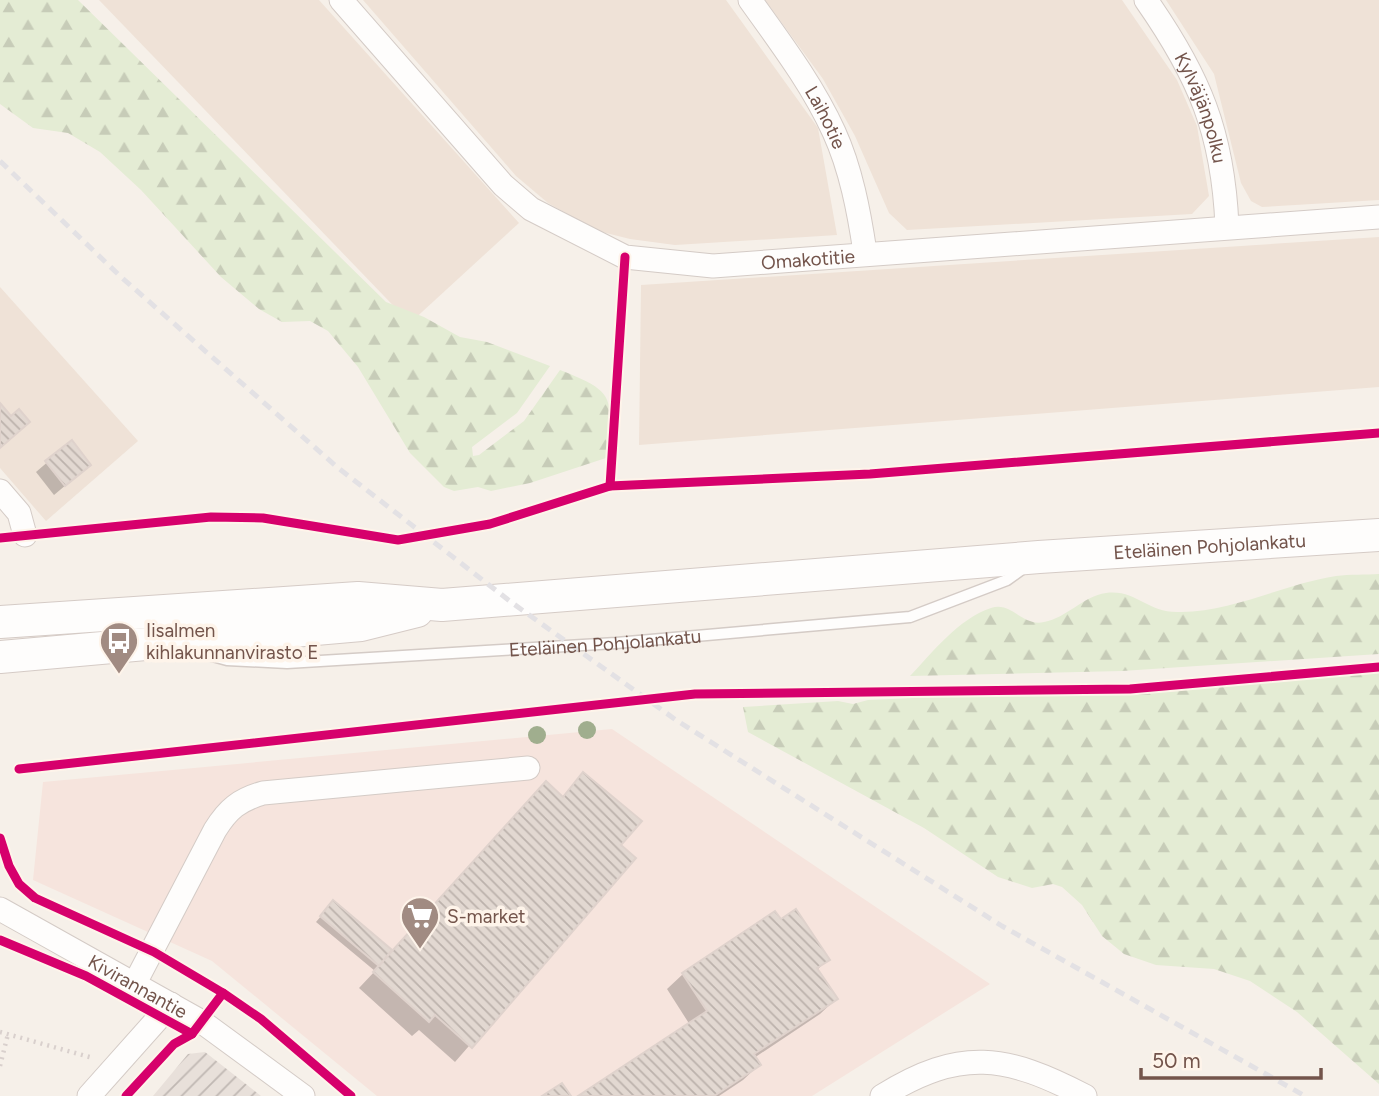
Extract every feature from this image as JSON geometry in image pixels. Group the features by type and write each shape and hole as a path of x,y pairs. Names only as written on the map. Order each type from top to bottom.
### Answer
{"main road":[{"name":"Eteläinen Pohjolankatu","path":"0,657 361,625 442,605 1038,557 1379,536"},
{"name":"Eteläinen Pohjolankatu","path":"0,622 358,598 442,605"}],"street":[{"name":"Omakotitie","path":"341,0 503,185 531,209 625,257 713,266 865,252 1379,217"},
{"name":"Laihotie","path":"750,0 799,68 834,132 850,183 865,252"},
{"name":"Kylväjänpolku","path":"1146,0 1184,56 1201,90 1210,116 1226,199 1227,226"},
{"path":"0,491 19,513 25,535"},
{"path":"135,983 154,952 215,830 228,810 245,798 263,793 528,768"},
{"name":"Kivirannantie","path":"0,909 171,1004 243,1049 303,1096"},
{"path":"89,1096 171,1004"},
{"path":"883,1096 923,1074 984,1060 1011,1064 1039,1073 1085,1096"}],"lane":[{"name":"Eteläinen Pohjolankatu","path":"161,642 227,660 287,663 616,643 910,617 1007,580 1038,557"}],"path":[{"path":"0,1031 92,1057 111,1071"},
{"path":"0,1066 8,1034"}],"shaded area":[{"path":"99,0 319,0 519,223 410,323"},
{"path":"363,0 726,0 818,128 837,235 675,245 630,239 598,231 548,203 516,176"},
{"path":"765,0 1122,0 1177,80 1197,126 1209,196 1192,214 907,230 889,213 855,136 823,79"},
{"path":"1166,0 1379,0 1379,200 1262,207 1251,201 1241,183 1214,74"},
{"path":"1379,237 1379,387 639,445 641,285"},
{"path":"0,287 138,441 46,521 0,468"},
{"path":"612,729 990,984 812,1096 377,1096 212,961 33,880 43,782"},
{"path":"205,1052 261,1096 153,1096 188,1054"}],"green space":[{"path":"0,0 78,0 386,302 424,317 460,337 487,342 550,366 517,413 472,447 473,456 479,455 524,421 560,370 593,385 607,400 610,421 609,457 530,483 491,491 478,487 454,491 444,487 410,453 358,367 328,331 310,321 282,322 259,309 221,277 141,190 100,152 68,133 33,128 0,104"},
{"path":"1379,574 1379,654 1122,671 910,676 957,628 991,608 1005,608 1036,623 1052,620 1098,595 1117,593 1169,612 1181,612 1221,607 1341,575"},
{"path":"1379,673 1379,1084 1297,1012 1250,981 1214,969 1156,965 1124,954 1102,936 1082,905 1062,887 1053,884 1032,888 998,877 924,828 748,732 743,707 1197,686"}],"building":[{"path":"0,403 11,416 19,409 30,422 0,448"},
{"path":"72,440 91,465 65,486 45,461"},
{"path":"583,772 642,821 621,845 636,858 472,1048 435,1015 429,1022 373,972 546,781 563,797"},
{"path":"333,900 392,950 379,966 320,916"},
{"path":"796,909 830,960 817,968 838,999 754,1054 761,1065 714,1096 578,1096 707,1011 682,973 775,911 781,919"},
{"path":"562,1083 571,1096 542,1096"}],"railway":[{"path":"0,161 120,276 337,467 511,602 676,720 1002,926 1305,1096"}],"cycle path":[{"path":"610,486 625,257"},
{"path":"0,538 211,517 263,518 398,540 490,524 610,486 870,474 1379,433"},
{"path":"19,769 695,694 1130,689 1379,667"},
{"path":"0,838 9,866 19,884 35,898 154,952 223,993 261,1019 351,1096"},
{"path":"0,940 86,976 192,1034"},
{"path":"126,1096 174,1044 192,1034 223,993"}],"place":[{"name":"Iisalmen kihlakunnanvirasto E","path":"119,675"},
{"name":"S-market","path":"420,950"}]}
